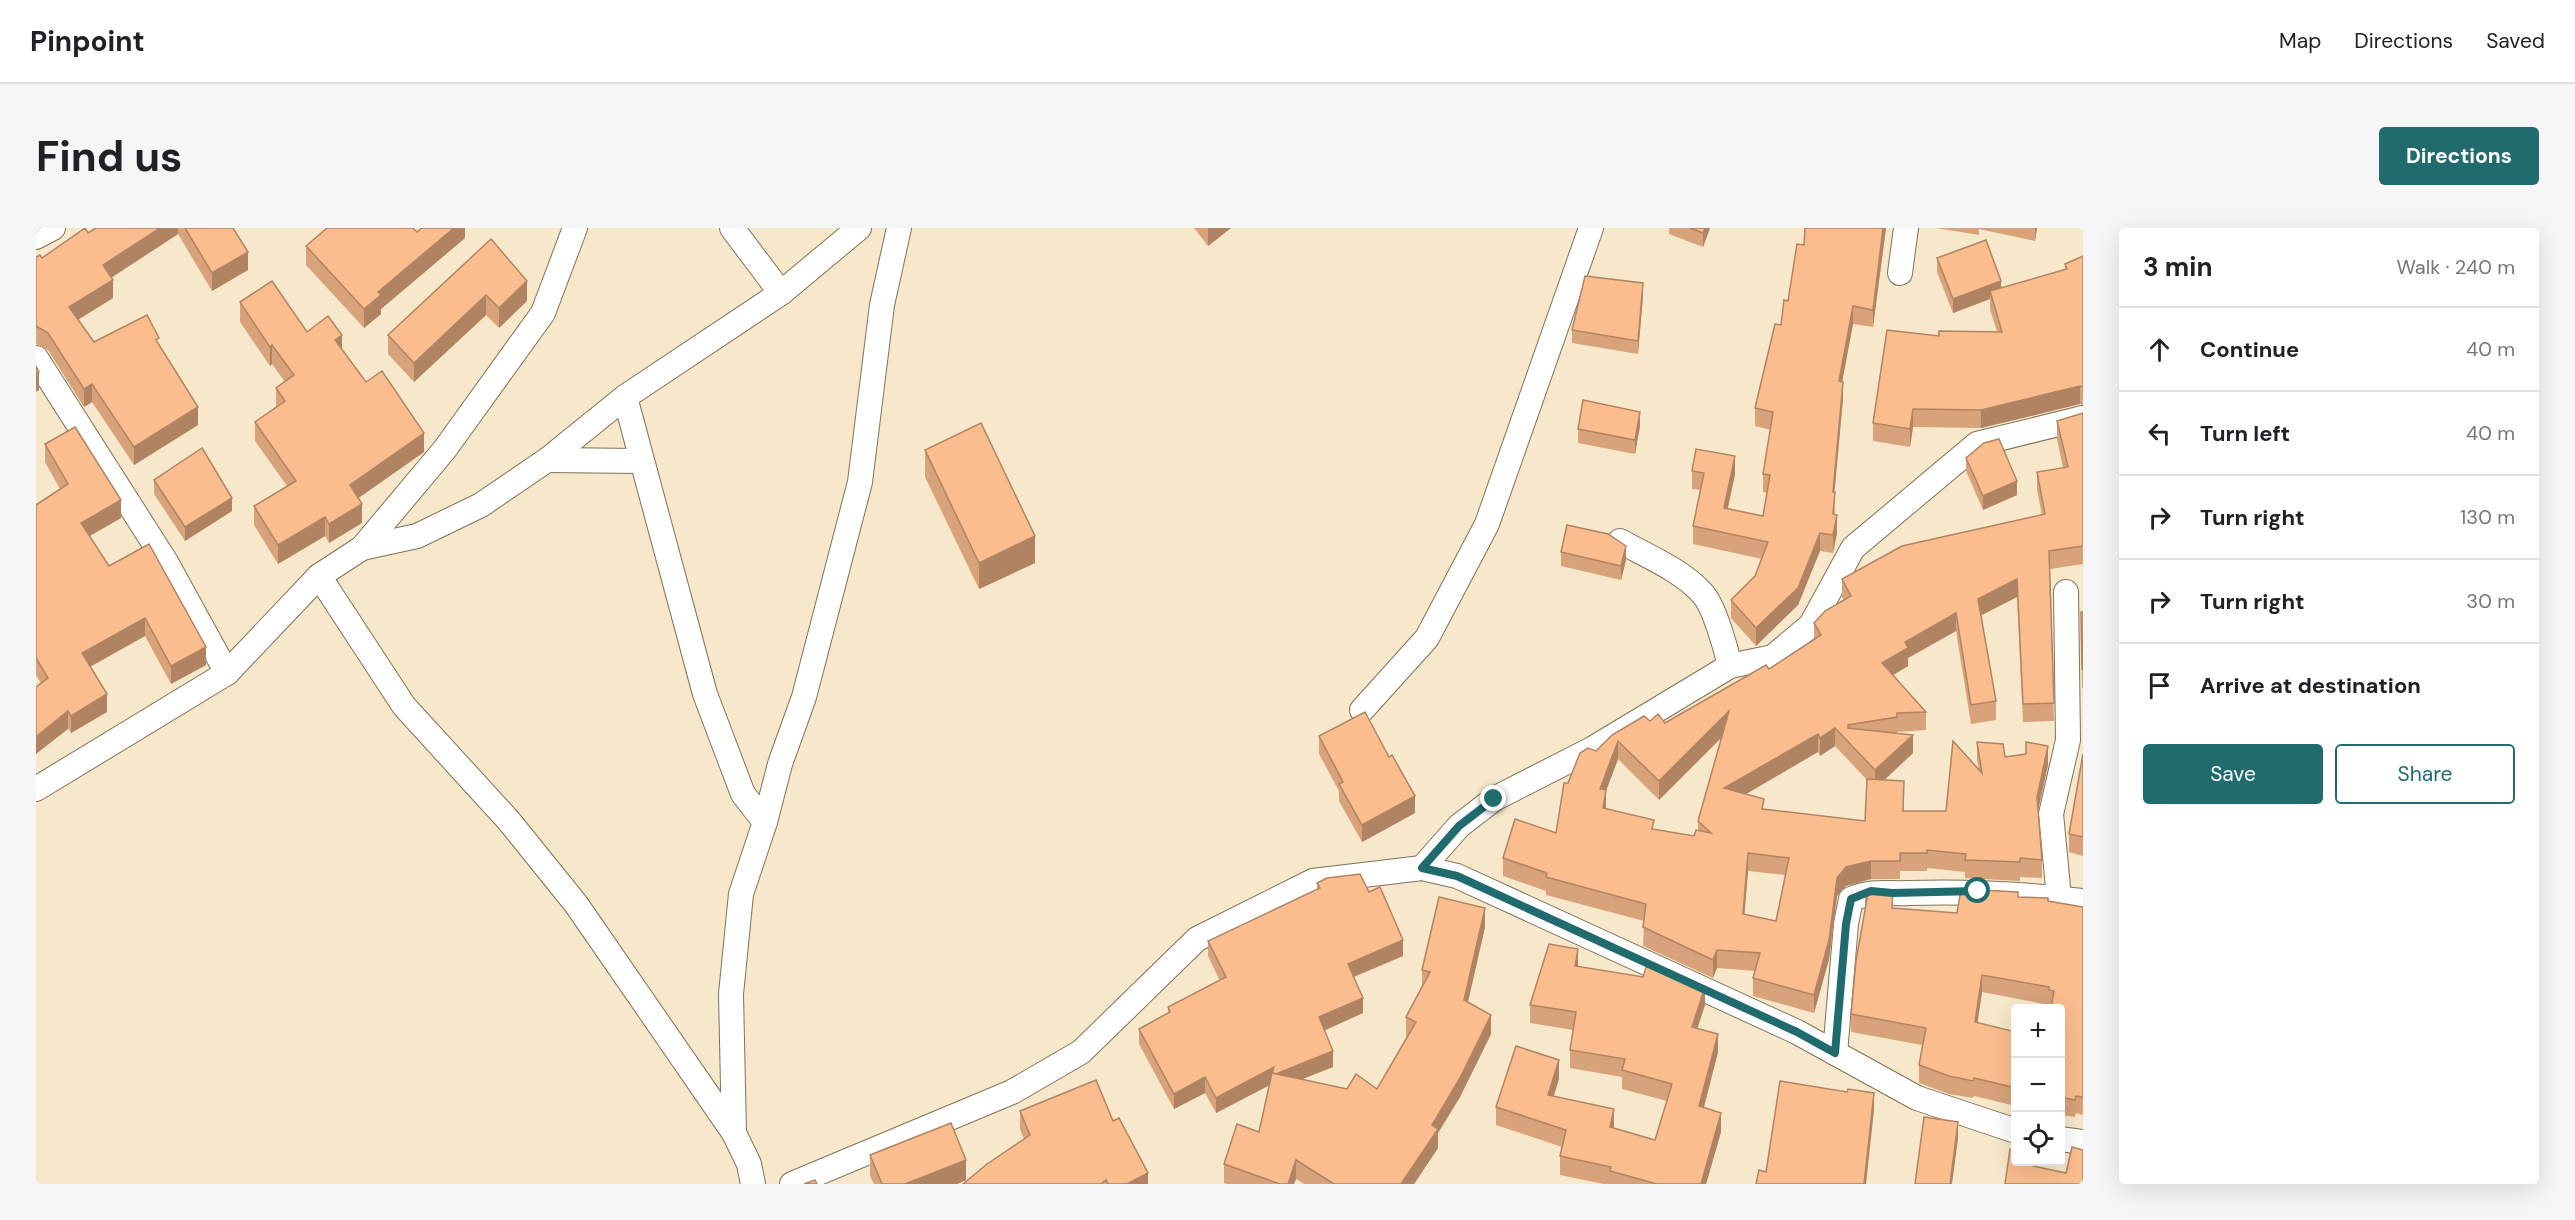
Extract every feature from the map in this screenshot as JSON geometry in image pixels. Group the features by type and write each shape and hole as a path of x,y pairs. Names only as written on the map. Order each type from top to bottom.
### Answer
{"street":[{"path":"36,237 53,228"},
{"path":"36,789 227,673 320,576 362,548 445,449 543,313 575,228"},
{"path":"732,228 781,293"},
{"path":"362,548 417,536 481,505 547,460 625,397 781,293 859,228"},
{"path":"734,1132 731,994 741,894 765,822 780,764 804,697 860,482 882,304 898,228"},
{"path":"1362,710 1427,638 1487,524 1592,228"},
{"path":"1900,273 1906,228"},
{"path":"36,358 166,562 227,673"},
{"path":"625,397 705,694 743,794 765,822"},
{"path":"1422,868 1459,826 1494,799 1592,748 1730,666 1773,657 1811,625 1853,548 1977,444 2083,418"},
{"path":"547,460 641,461"},
{"path":"1620,541 1670,569 1704,594 1724,641 1730,666"},
{"path":"320,576 404,706 509,820 576,904 734,1132 749,1164 753,1184"},
{"path":"2059,898 2051,814 2068,740 2066,592"},
{"path":"792,1184 823,1178 1012,1092 1081,1052 1197,939 1250,911 1313,880 1422,868 1457,876 1797,1032 1917,1098 2011,1129"},
{"path":"1835,1053 1846,924 1851,899 1871,891 1892,893 1978,891 2083,901"},
{"path":"2065,1140 2083,1142"}],"building":[{"path":"85,228 88,233 96,228 160,228 103,265 113,280 69,307 94,342 147,315 159,338 156,340 198,407 134,447 92,384 84,389 48,333 36,326 36,257 40,255 42,258"},
{"path":"185,228 233,228 248,252 212,273"},
{"path":"327,228 413,228 417,232 422,228 454,228 378,292 381,295 364,309 306,246"},
{"path":"1690,228 1705,228 1703,233"},
{"path":"1805,228 1883,228 1873,310 1853,306 1839,381 1843,382 1833,492 1835,492 1833,514 1837,515 1833,535 1820,533 1798,588 1756,628 1731,600 1755,576 1768,542 1693,526 1704,473 1692,471 1696,449 1735,456 1724,508 1763,516 1770,475 1763,474 1773,412 1755,408 1775,324 1781,325 1784,300 1788,301 1797,244 1804,245"},
{"path":"491,239 527,281 499,308 486,295 414,363 388,335"},
{"path":"1986,240 2001,281 1953,299 1937,258"},
{"path":"2083,256 2083,387 1981,410 1913,409 1910,429 1873,423 1887,330 1939,336 1939,331 2002,332 1990,291 2067,269 2065,264"},
{"path":"1585,276 1643,283 1638,341 1572,330"},
{"path":"272,281 307,332 328,316 342,335 335,340 366,382 382,371 424,433 350,485 362,504 329,524 325,517 278,545 254,506 296,481 255,422 285,401 276,388 294,375 272,345 270,347 240,302"},
{"path":"1583,400 1640,412 1635,440 1578,429"},
{"path":"2083,413 2083,546 2049,551 2054,703 2023,704 2017,579 1978,599 1996,701 1971,705 1956,613 1905,642 1908,648 1882,663 1926,712 1897,713 1897,717 1848,725 1848,728 1913,735 1875,770 1835,728 1820,738 1818,734 1724,788 1764,799 1762,809 1865,821 1867,779 1904,781 1903,811 1946,811 1953,741 1982,773 1977,742 2003,744 2005,757 2026,754 2026,742 2048,746 2037,797 2042,860 2020,858 2020,862 1965,860 1966,854 1927,850 1927,853 1900,853 1900,861 1871,861 1846,867 1837,878 1829,940 1814,995 1753,978 1760,953 1717,950 1713,960 1643,927 1646,904 1546,877 1547,873 1503,858 1515,819 1556,833 1564,783 1568,783 1580,753 1588,748 1596,751 1612,735 1644,716 1650,721 1658,714 1665,723 1766,665 1769,669 1821,635 1814,623 1825,611 1851,596 1842,579 1902,546 2045,514 2037,472 2068,467 2057,421","holes":["1729,711 1698,821 1711,833 1696,830 1694,836 1652,829 1654,820 1603,808 1606,790 1600,789 1618,741 1659,781","1748,853 1789,858 1776,921 1743,914"]},
{"path":"981,423 1035,536 979,563 925,450"},
{"path":"75,427 121,500 81,523 109,566 149,544 206,647 171,666 145,618 82,653 107,694 71,716 68,711 36,737 36,687 48,678 36,658 36,505 68,484 45,444"},
{"path":"1999,439 2017,481 1983,496 1966,458 1984,443"},
{"path":"202,448 232,498 185,527 154,480"},
{"path":"1567,525 1608,534 1626,546 1621,566 1561,552"},
{"path":"2081,612 2083,612 2083,669 2082,669"},
{"path":"1365,712 1389,757 1392,755 1415,796 1362,825 1339,784 1343,782 1319,736"},
{"path":"2083,754 2083,837 2069,834"},
{"path":"1360,874 1369,892 1380,887 1403,940 1348,964 1363,998 1319,1017 1333,1051 1276,1074 1272,1073 1274,1067 1216,1098 1205,1077 1174,1094 1139,1029 1170,1012 1168,1007 1226,977 1208,941 1320,888 1317,883 1327,878"},
{"path":"1961,889 2018,892 2018,897 2048,898 2048,901 2083,907 2083,1097 2076,1096 2075,1100 2065,1098 2065,1004 2052,1004 2054,991 2049,990 2049,987 1982,975 1975,1022 2011,1031 2011,1087 1974,1078 1973,1081 1949,1076 1919,1065 1926,1028 1851,1014 1856,961 1868,893 1865,892 1893,890 1892,908 1957,913"},
{"path":"1439,897 1485,908 1464,1000 1491,1015 1460,1078 1432,1125 1438,1129 1401,1184 1334,1184 1296,1160 1288,1184 1280,1184 1224,1164 1237,1124 1259,1132 1272,1073 1347,1089 1356,1074 1377,1089 1416,1022 1406,1017 1430,972 1422,970"},
{"path":"1549,944 1578,949 1575,966 1643,977 1648,961 1705,987 1692,1027 1718,1034 1699,1106 1721,1113 1701,1184 1657,1184 1610,1171 1611,1167 1560,1156 1566,1130 1496,1107 1516,1046 1559,1060 1548,1095 1614,1109 1610,1127 1655,1140 1672,1084 1622,1070 1625,1059 1570,1050 1576,1012 1530,1005"},
{"path":"1096,1080 1113,1121 1119,1118 1148,1173 1127,1184 1108,1184 1106,1180 1101,1184 963,1184 987,1164 1030,1135 1020,1111"},
{"path":"1780,1081 1847,1092 1848,1089 1874,1093 1864,1184 1756,1184 1759,1170 1766,1172"},
{"path":"1924,1117 1958,1122 1950,1184 1915,1184"},
{"path":"951,1123 966,1160 905,1184 882,1184 870,1155"},
{"path":"2072,1147 2083,1150 2083,1184 2005,1184 2010,1149 2011,1166 2033,1166 2066,1173"},
{"path":"815,1180 817,1184 804,1184"}],"route":[{"path":"1494,799 1459,826 1422,868 1457,876 1797,1032 1835,1053 1846,924 1851,899 1871,891 1892,893 1978,891"}]}
